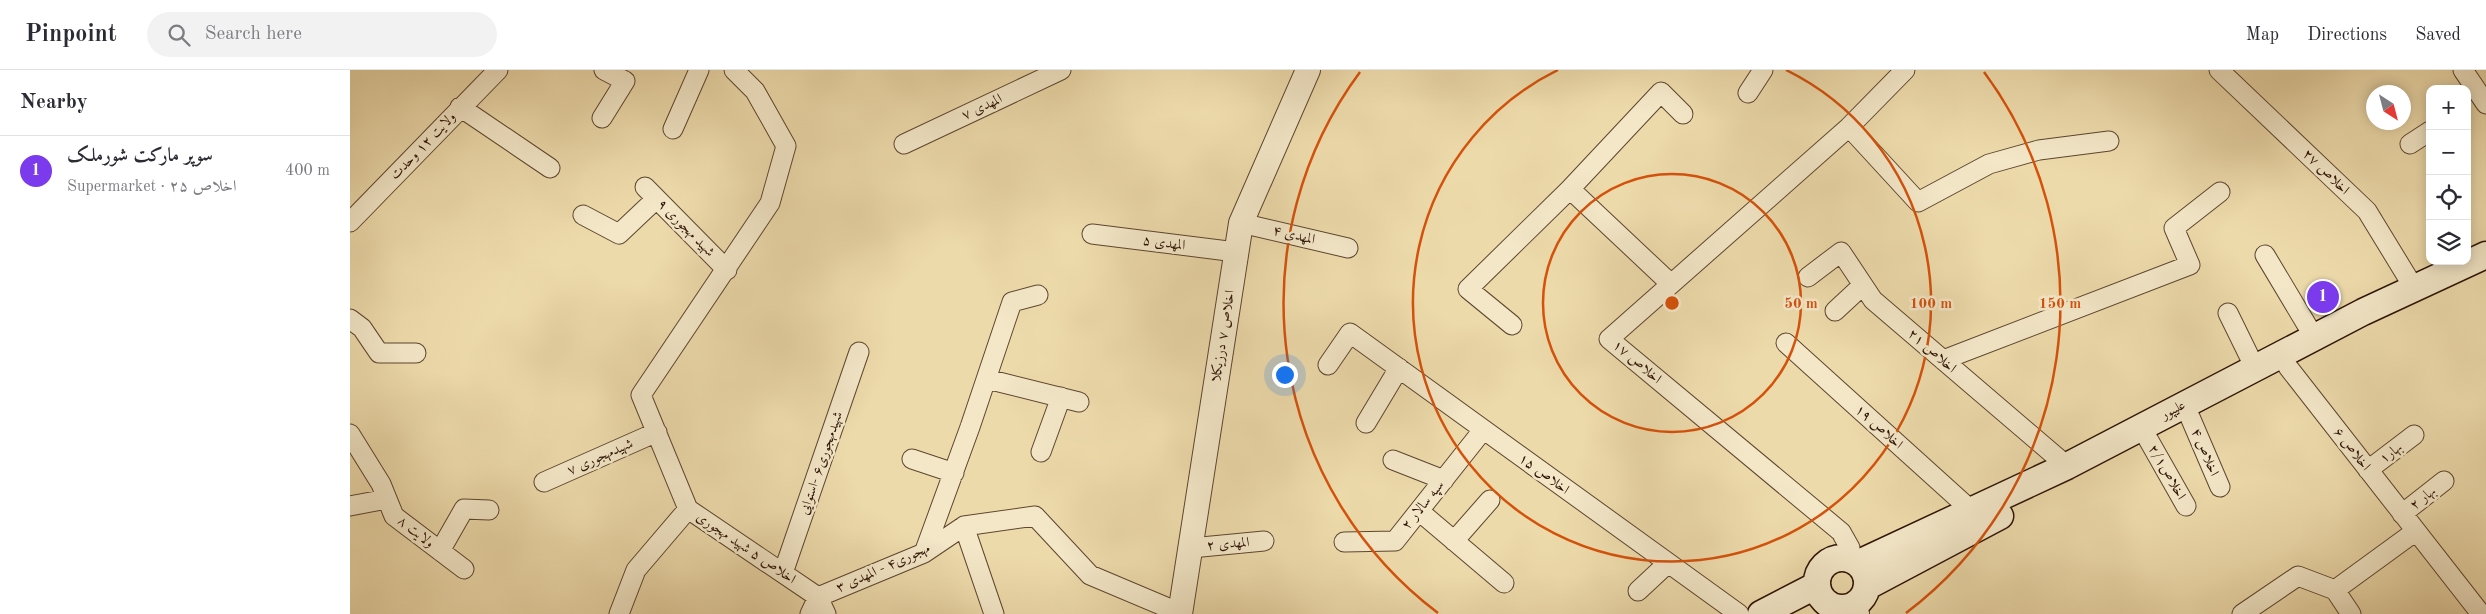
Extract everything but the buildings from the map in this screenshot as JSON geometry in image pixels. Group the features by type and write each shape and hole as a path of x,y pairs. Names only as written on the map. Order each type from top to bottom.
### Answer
{"main road":[{"name":"علیپور","path":"1761,614 1843,595 2190,417 2283,362 2314,337 2486,255"},
{"name":"علیپور","path":"1843,595 1972,511 2067,466 2255,368 2283,362 2353,334 2486,274"}],"street":[{"name":"ولایت ۱۲ وحدت","path":"350,222 498,70"},
{"path":"602,118 625,82 604,70"},
{"path":"673,129 699,70"},
{"path":"727,270 770,203 786,146 755,91 734,70"},
{"name":"المهدی ۷","path":"904,144 1061,70"},
{"name":"اخلاص ۷ درزیکلا","path":"1180,614 1240,223 1308,70"},
{"path":"1748,93 1763,70"},
{"name":"اخلاص ۱۷","path":"1843,595 1850,548 1841,532 1609,339 1849,127 1905,70"},
{"name":"اخلاص ۲۷","path":"2219,70 2367,211 2414,288"},
{"path":"2463,70 2478,103"},
{"path":"1512,325 1468,289 1570,189 1661,92 1683,114"},
{"path":"460,107 550,168"},
{"path":"1849,127 1918,202 1989,164 2039,150 2109,141"},
{"path":"2410,144 2426,134"},
{"path":"1570,189 1671,284"},
{"path":"1943,360 2190,265 2174,228 2220,192"},
{"name":"شهید مهجوری ۹","path":"583,214 619,234 651,193 727,270"},
{"name":"المهدی ۴","path":"1240,223 1348,248"},
{"name":"المهدی ۵","path":"1092,234 1236,252"},
{"name":"اخلاص ۲۱","path":"1808,277 1841,252 1873,300 2067,466"},
{"path":"2265,255 2314,337"},
{"name":"اخلاص ۵ شهید مهجوری","path":"727,270 641,395 688,509 818,597"},
{"path":"1834,311 1863,285"},
{"path":"924,553 987,379 1012,302 1038,295"},
{"path":"2228,313 2255,368"},
{"path":"350,319 362,328 379,353 416,353"},
{"name":"اخلاص ۱۵","path":"1328,365 1350,333 1739,614"},
{"name":"اخلاص ۱۹","path":"1786,342 1972,511"},
{"name":"شهیدمهجوری۶ -استوایی","path":"783,574 859,352"},
{"name":"اخلاص ۶","path":"2283,362 2481,614"},
{"path":"1366,424 1399,368"},
{"path":"987,379 1070,399 1041,452"},
{"name":"اخلاص ۴","path":"2190,417 2220,487"},
{"name":"سپه سالار ۲","path":"1344,542 1395,541 1483,430"},
{"name":"شهیدمهجوری ۷","path":"544,482 657,432"},
{"name":"ولایت ۸","path":"350,433 387,499 394,516 464,569"},
{"name":"بهار۱","path":"2368,470 2414,435"},
{"name":"اخلاص۲/۱","path":"2148,439 2186,506"},
{"path":"912,459 954,473"},
{"path":"1394,460 1444,480"},
{"name":"بهار ۲","path":"2402,514 2444,481"},
{"path":"350,506 387,499"},
{"path":"1454,541 1490,500"},
{"path":"440,551 464,509 489,510"},
{"path":"619,614 636,570 688,509"},
{"path":"1419,511 1504,584"},
{"name":"مهجوری۴ - المهدی ۳","path":"818,597 924,553 964,526 1035,516 1090,575 1180,614"},
{"path":"964,526 994,614"},
{"path":"2335,590 2416,531"},
{"name":"المهدی ۲","path":"1191,548 1264,541"},
{"path":"1638,591 1668,563"},
{"path":"2242,614 2298,576 2335,590 2351,614"},
{"path":"810,614 818,597"},
{"path":"818,597 826,614"}],"place":[{"name":"سوپر مارکت شورملک","path":"2323,297"}]}
